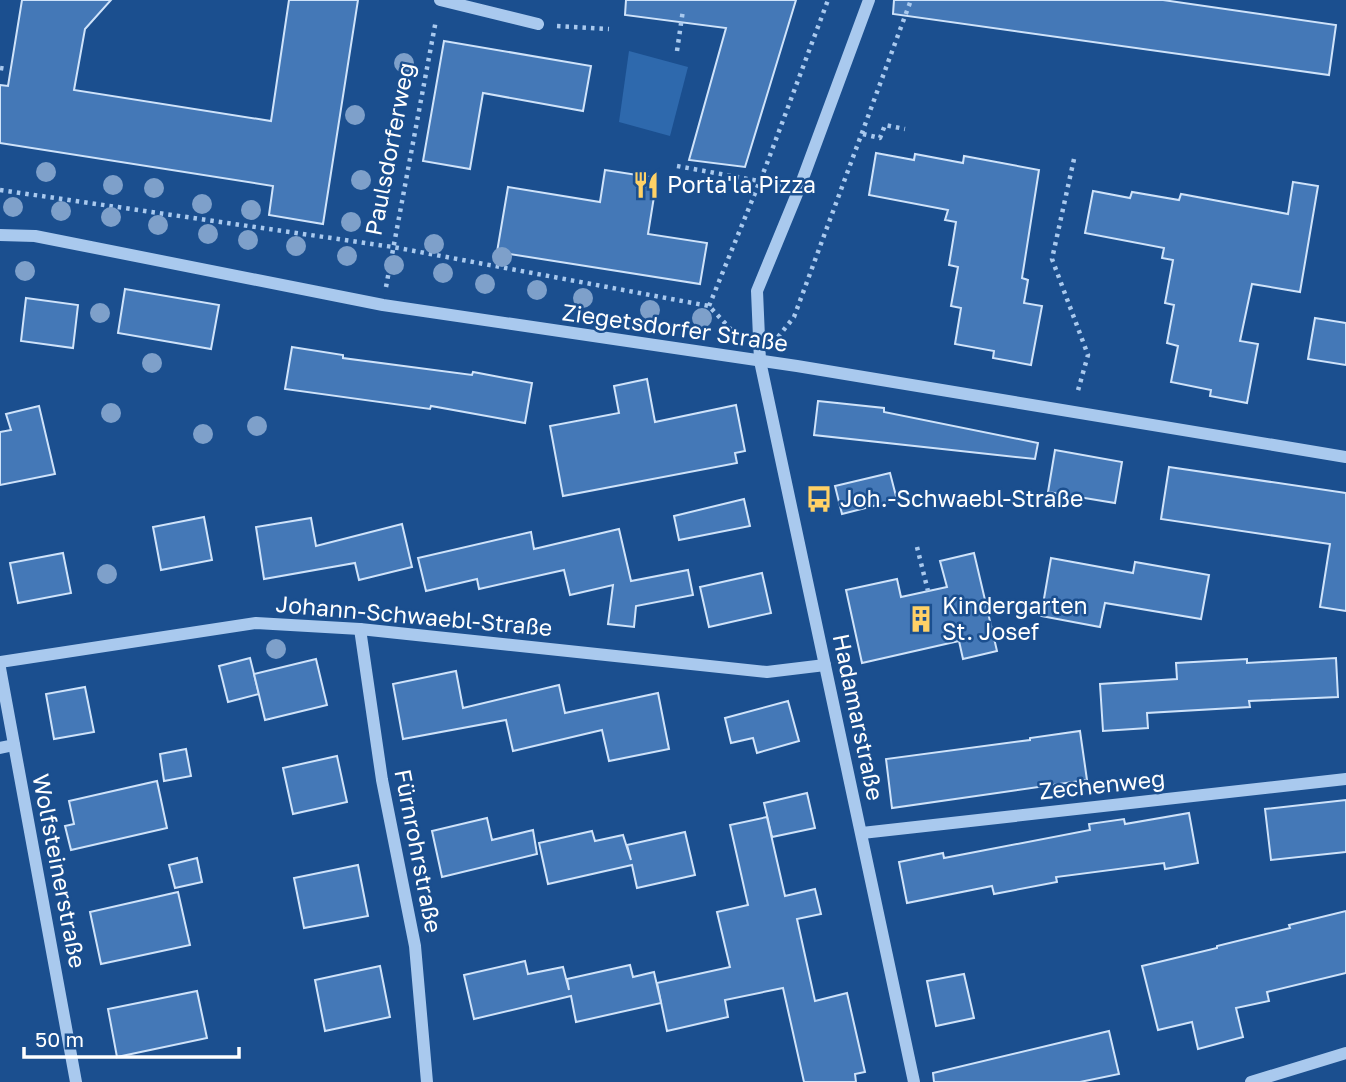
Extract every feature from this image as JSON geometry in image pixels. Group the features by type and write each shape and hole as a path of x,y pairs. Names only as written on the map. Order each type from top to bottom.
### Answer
{"street":[{"name":"Hadamarstraße","path":"869,0 799,189 757,291 760,361 914,1082"},
{"path":"439,5 538,24"},
{"name":"Ziegetsdorfer Straße","path":"0,235 35,236 383,305 760,361 1346,457"},
{"name":"Johann-Schwaebl-Straße","path":"0,662 256,623 360,629 767,672 825,664"},
{"name":"Fürnrohrstraße","path":"360,629 384,787 415,946 427,1082"},
{"name":"Wolfsteinerstraße","path":"0,668 76,1082"},
{"path":"0,748 14,745"},
{"name":"Zechenweg","path":"862,833 1346,779"},
{"path":"1251,1082 1346,1053"}],"path":[{"path":"0,190 393,247 709,306 760,181 828,0"},
{"path":"760,361 794,317 911,0"},
{"name":"Paulsdorferweg","path":"383,305 439,5"},
{"path":"677,51 683,10"},
{"path":"538,24 609,29"},
{"path":"434,29 441,36"},
{"path":"863,134 880,138 885,125 905,129"},
{"path":"1072,412 1088,355 1052,259 1074,159"},
{"path":"677,166 799,189"},
{"path":"917,547 928,591"}],"shaded area":[{"path":"629,51 688,67 670,136 619,122"}],"building":[{"path":"22,0 111,0 85,29 74,90 271,121 289,0 358,0 323,224 269,215 273,186 0,143 0,85 8,86"},
{"path":"626,0 796,0 745,167 689,160 726,28 625,15"},
{"path":"894,0 1163,0 1336,25 1329,75 893,14"},
{"path":"444,41 591,66 583,111 483,93 470,169 423,161"},
{"path":"876,153 914,160 915,154 963,163 964,156 1039,170 1022,278 1028,280 1024,303 1042,306 1031,365 993,358 994,351 955,344 961,308 951,306 958,267 949,265 956,222 945,220 948,210 869,195"},
{"path":"605,170 657,178 648,234 707,243 700,284 497,252 508,187 600,202"},
{"path":"1293,182 1318,186 1300,292 1252,284 1240,341 1258,344 1247,403 1210,396 1211,390 1171,382 1178,346 1167,343 1174,305 1165,303 1173,260 1162,258 1164,248 1085,233 1093,191 1130,198 1132,192 1179,200 1181,194 1288,214"},
{"path":"125,289 219,305 211,349 118,333"},
{"path":"26,298 78,305 73,348 21,341"},
{"path":"1315,318 1346,323 1346,365 1308,359"},
{"path":"292,347 343,355 343,358 472,375 473,372 532,383 525,423 431,406 430,409 285,389"},
{"path":"647,379 655,422 736,405 745,451 735,453 737,463 563,496 550,426 619,413 614,386"},
{"path":"818,401 884,408 884,412 1038,443 1035,459 814,435"},
{"path":"39,406 55,474 0,485 0,432 11,430 6,414"},
{"path":"1055,450 1122,462 1115,503 1048,492"},
{"path":"1169,467 1346,493 1346,611 1320,607 1330,544 1161,519"},
{"path":"890,473 897,500 842,514 835,486"},
{"path":"744,499 750,526 679,540 674,516"},
{"path":"204,517 212,560 161,570 153,527"},
{"path":"311,518 316,546 402,524 412,567 359,580 355,563 264,579 256,527"},
{"path":"619,529 631,581 688,570 693,595 636,606 634,627 608,624 613,585 570,595 564,570 479,589 477,579 426,591 418,558 531,532 534,549"},
{"path":"63,553 71,593 18,603 10,563"},
{"name":"Kindergarten St. Josef","path":"974,553 997,651 963,659 959,641 862,663 846,590 897,579 901,597 947,587 940,561"},
{"path":"1051,558 1133,573 1135,562 1209,575 1201,619 1105,603 1100,627 1041,616"},
{"path":"762,573 771,613 709,627 700,587"},
{"path":"250,658 259,694 228,702 219,666"},
{"path":"1336,658 1338,697 1249,701 1250,707 1147,713 1148,728 1103,731 1100,684 1177,679 1176,663 1247,659 1247,663"},
{"path":"316,659 327,705 265,720 254,674"},
{"path":"456,671 463,708 559,685 565,713 658,693 669,749 609,761 602,730 513,751 506,720 403,739 393,684"},
{"path":"85,687 94,732 54,739 46,694"},
{"path":"788,701 799,741 757,753 753,738 731,743 725,718"},
{"path":"1080,731 1087,780 892,808 886,759"},
{"path":"186,749 191,776 164,781 160,754"},
{"path":"337,756 347,802 293,814 283,768"},
{"path":"157,781 167,828 71,850 65,826 74,824 69,801"},
{"path":"807,793 815,828 772,837 764,803"},
{"path":"1346,800 1346,852 1271,860 1265,809"},
{"path":"1189,813 1198,863 1165,869 1164,863 1056,877 1057,882 994,894 992,886 907,903 899,862 943,853 944,858 1090,830 1089,824 1124,819 1125,824"},
{"path":"767,817 785,896 815,889 821,914 797,919 815,1001 847,993 865,1072 855,1074 856,1082 804,1082 783,988 725,1000 728,1017 667,1031 657,983 730,967 717,912 748,905 730,825"},
{"path":"487,818 492,840 533,830 537,854 442,877 432,831"},
{"path":"592,831 595,841 623,835 631,860 627,845 685,832 695,875 637,888 632,865 548,884 539,843"},
{"path":"197,858 202,882 175,888 169,865"},
{"path":"358,865 368,916 304,928 294,878"},
{"path":"178,892 190,945 101,964 90,912"},
{"path":"1346,911 1346,973 1267,992 1269,1001 1236,1008 1243,1037 1198,1049 1192,1022 1158,1030 1142,966 1217,948 1290,928 1289,925"},
{"path":"525,961 528,974 563,967 569,990 567,979 630,965 633,977 654,972 661,1003 576,1022 571,996 474,1019 464,975"},
{"path":"380,966 390,1017 325,1031 315,980"},
{"path":"964,974 974,1018 936,1026 927,981"},
{"path":"197,991 207,1038 117,1057 108,1009"},
{"path":"1109,1031 1119,1074 1080,1082 934,1082 933,1073"}],"place":[{"name":"Porta'la Pizza","path":"646,185"},
{"name":"Joh.-Schwaebl-Straße","path":"819,499"},
{"name":"Kindergarten St. Josef","path":"921,619"}]}
